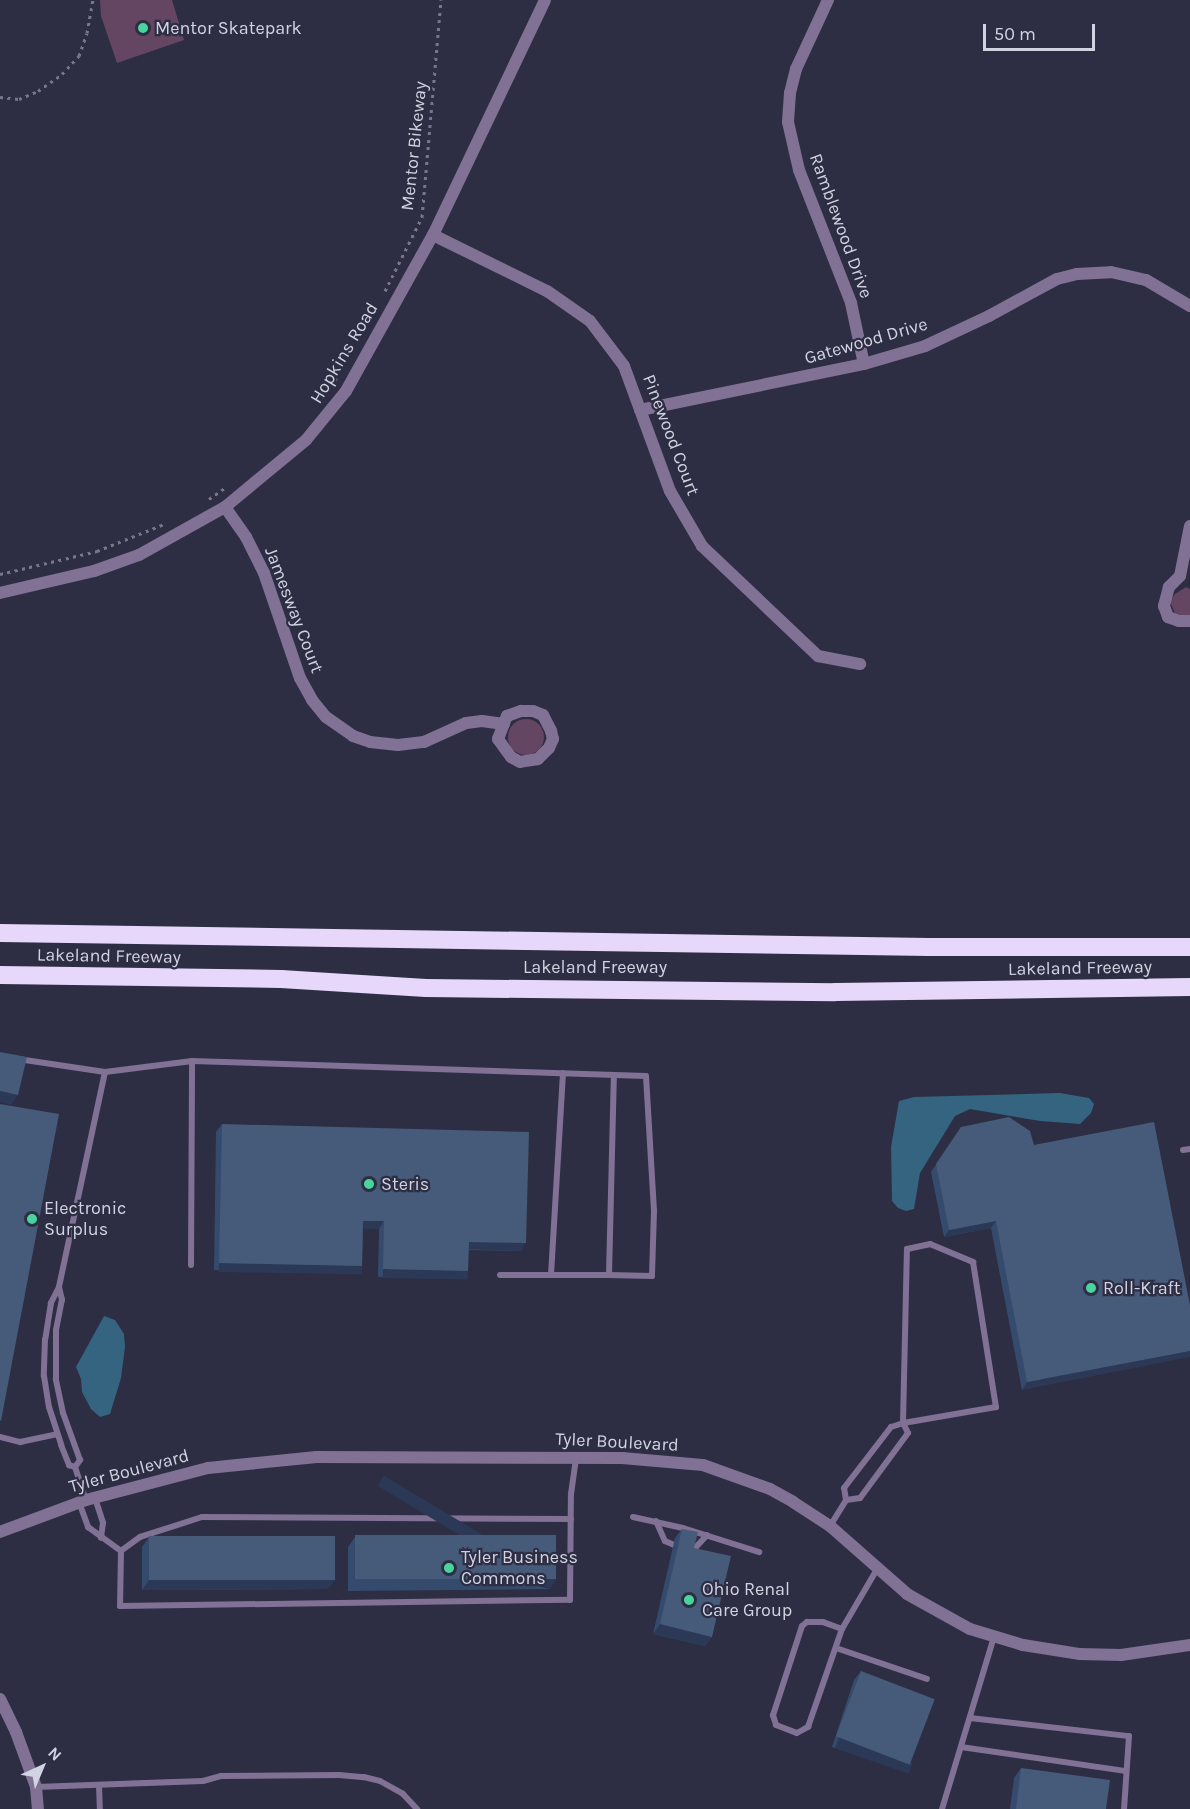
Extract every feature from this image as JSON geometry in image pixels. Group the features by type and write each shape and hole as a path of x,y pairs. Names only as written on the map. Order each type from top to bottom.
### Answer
{"highway":[{"name":"Lakeland Freeway","path":"0,933 928,947 1190,947"},
{"name":"Lakeland Freeway","path":"0,975 280,979 426,988 835,992 1190,987"}],"street":[{"name":"Hopkins Road","path":"0,593 94,571 140,555 225,507 283,460 328,416 372,347 433,235 545,0"},
{"name":"Ramblewood Drive","path":"828,0 796,69 790,93 788,122 799,170 851,303 864,364"},
{"name":"Pinewood Court","path":"433,235 546,291 590,321 624,366 670,491 702,546 818,656 860,664"},
{"name":"Gatewood Drive","path":"640,410 864,364 925,346 989,316 1057,279 1077,274 1111,272 1146,280 1190,306"},
{"name":"Jamesway Court","path":"225,507 246,537 264,573 300,678 312,700 326,717 353,736 370,742 398,745 424,742 466,723 482,721 504,724"},
{"path":"1190,526 1185,578 1169,587 1164,606 1168,617 1179,621 1190,621"},
{"path":"521,711 533,711 548,721 553,739 549,748 538,759 520,762 511,758 498,739 504,724 507,716 521,711"},
{"name":"Tyler Boulevard","path":"0,1532 87,1500 208,1468 316,1457 577,1457 622,1458 704,1465 770,1489 830,1526 907,1594 970,1629 1023,1646 1080,1654 1121,1655 1190,1645"},
{"path":"0,1699 16,1732 36,1787 38,1809"}],"lane":[{"path":"12,1059 105,1071 192,1061 646,1077 654,1211 652,1276 500,1275"},
{"path":"191,1265 192,1061"},
{"path":"75,1467 69,1465 49,1407 44,1376 45,1339 51,1303 59,1287 105,1071"},
{"path":"551,1275 563,1073"},
{"path":"609,1275 614,1075"},
{"path":"830,1526 846,1500 844,1488 891,1427 903,1423 996,1407 973,1262 930,1244 907,1250 903,1423 908,1432 860,1498 846,1500"},
{"path":"59,1287 62,1300 56,1330 56,1379 63,1413 80,1460 75,1467"},
{"path":"0,1437 21,1442 57,1434"},
{"path":"121,1551 120,1606 570,1600 571,1519 577,1457"},
{"path":"75,1467 87,1500 103,1523 101,1538"},
{"path":"87,1500 88,1527 121,1551"},
{"path":"633,1517 707,1535 759,1552"},
{"path":"121,1551 140,1537 202,1518 571,1519"},
{"path":"656,1521 665,1541 674,1545"},
{"path":"689,1548 696,1547 707,1535"},
{"path":"842,1629 823,1622 807,1622 802,1626 773,1715 776,1725 797,1732 808,1727 842,1629 877,1569"},
{"path":"942,1809 995,1636"},
{"path":"836,1648 927,1679"},
{"path":"970,1718 1129,1736 1124,1809"},
{"path":"961,1747 1126,1771"},
{"path":"36,1787 203,1781 221,1776 364,1777 403,1794 417,1809"},
{"path":"99,1785 100,1809"}],"path":[{"path":"0,97 19,99 38,92 79,56 87,33 93,0"},
{"name":"Mentor Bikeway","path":"381,298 422,217 441,0"},
{"path":"324,395 339,375"},
{"path":"202,504 230,484"},
{"path":"0,574 98,551 171,520"}],"shaded area":[{"name":"Mentor Skatepark","path":"100,0 172,0 184,40 117,63 101,16"},
{"path":"1186,587 1190,589 1190,616 1184,617 1175,613 1170,602 1175,594"},
{"path":"526,719 539,724 544,737 539,750 526,755 513,750 508,737 513,724"}],"water":[{"path":"1060,1093 1089,1098 1094,1104 1091,1113 1080,1124 1040,1121 970,1109 955,1116 920,1173 914,1209 906,1211 898,1208 892,1201 891,1147 899,1101 914,1097"},
{"path":"104,1316 115,1320 124,1334 125,1347 121,1378 110,1414 100,1417 91,1409 82,1392 81,1379 76,1367"}],"building":[{"path":"0,1052 27,1057 18,1095 0,1091"},
{"path":"0,1104 59,1114 1,1421 0,1420"},
{"name":"Roll-Kraft","path":"1009,1117 1030,1131 1034,1145 1154,1122 1190,1305 1190,1351 1027,1382 996,1221 949,1230 936,1164 961,1127"},
{"name":"Steris","path":"222,1124 529,1132 526,1243 469,1242 468,1271 383,1269 384,1221 363,1221 362,1266 219,1263"},
{"name":"Ohio Renal Care Group","path":"682,1529 698,1532 694,1548 731,1556 712,1637 660,1624"},
{"name":"Tyler Business Commons","path":"355,1535 556,1535 556,1579 355,1579"},
{"path":"149,1536 335,1536 335,1580 149,1580"},
{"path":"861,1671 935,1699 910,1765 836,1736"},
{"path":"1021,1768 1110,1780 1106,1809 1016,1809"}],"place":[{"name":"Mentor Skatepark","path":"143,28"},
{"name":"Steris","path":"369,1184"},
{"name":"Electronic Surplus","path":"32,1219"},
{"name":"Roll-Kraft","path":"1091,1288"},
{"name":"Tyler Business Commons","path":"449,1568"},
{"name":"Ohio Renal Care Group","path":"689,1600"}]}
